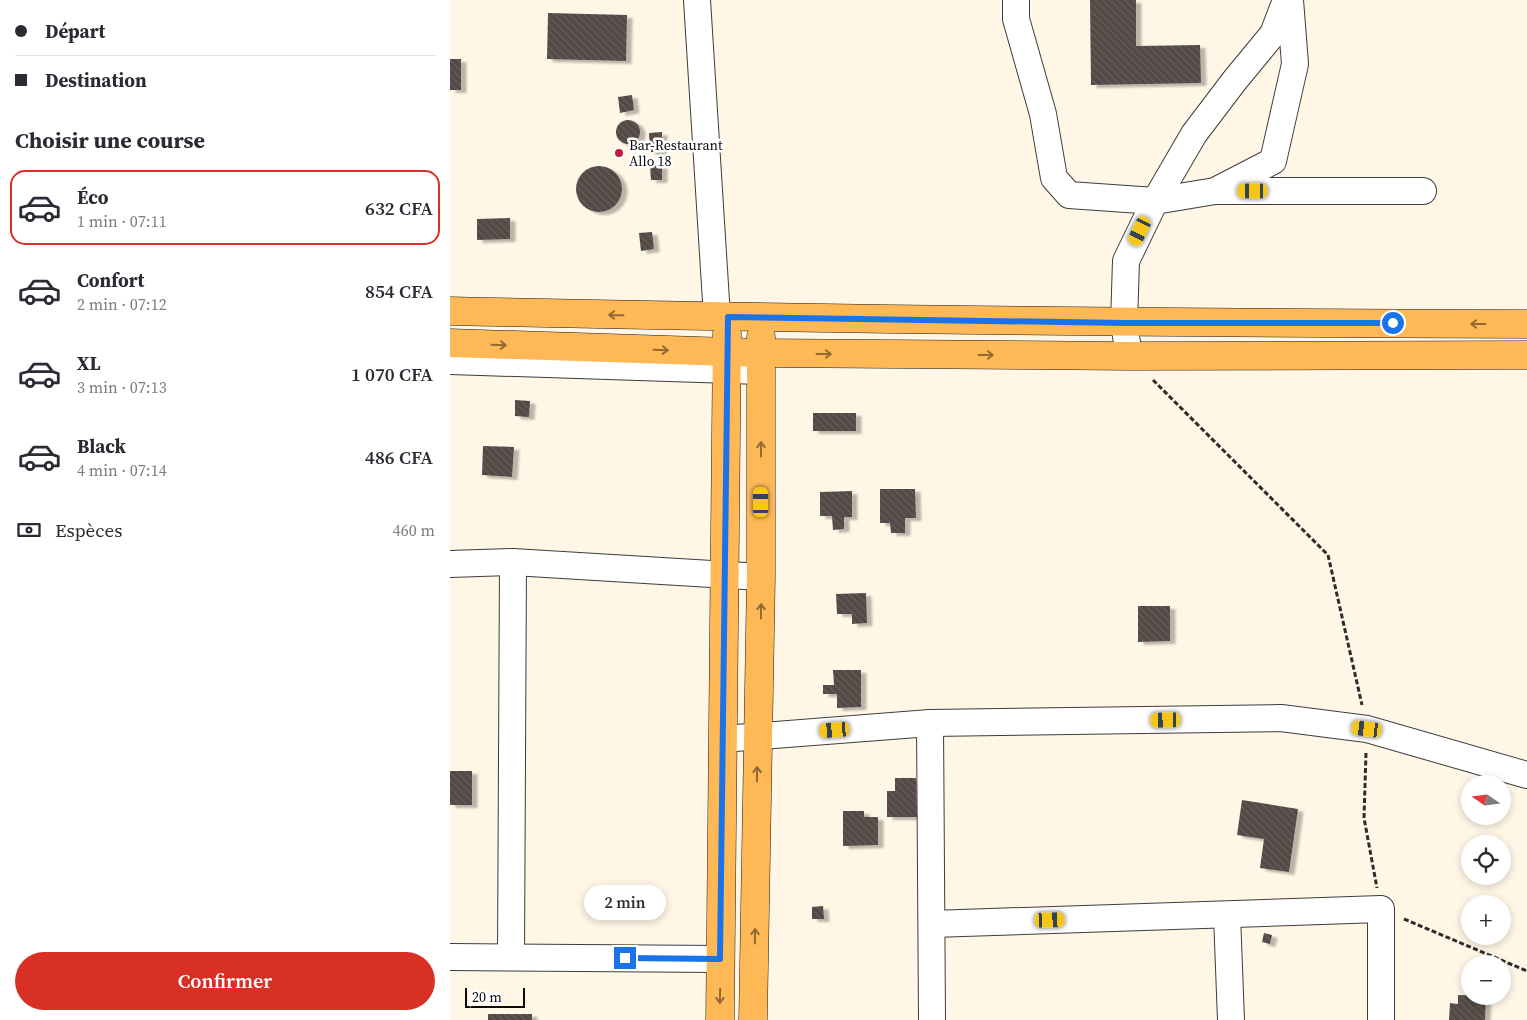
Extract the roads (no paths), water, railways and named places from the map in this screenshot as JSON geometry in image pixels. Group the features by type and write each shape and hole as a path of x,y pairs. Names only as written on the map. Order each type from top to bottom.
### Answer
{"main road":[{"path":"450,311 1124,323 1527,324"},
{"path":"720,1020 727,361 722,317"},
{"path":"753,1020 761,577 762,318"},
{"path":"450,343 761,362 1129,356 1527,354"}],"street":[{"path":"697,0 722,317"},
{"path":"1016,0 1016,19 1043,114 1054,178 1069,195 1155,201 1215,190 1424,191"},
{"path":"1129,356 1124,323 1126,261 1155,201 1194,134 1273,34 1288,0"},
{"path":"1215,190 1273,161 1295,64 1288,0"},
{"path":"450,362 727,361"},
{"path":"511,957 513,562"},
{"path":"450,564 513,562 761,577"},
{"path":"723,739 930,723 1281,718 1367,729 1527,775"},
{"path":"930,723 932,1020"},
{"path":"932,924 1381,909 1381,1020"},
{"path":"1227,915 1231,1020"},
{"path":"450,957 720,959"}],"place":[{"name":"Bar-Restaurant Allo 18","path":"619,153"}]}
